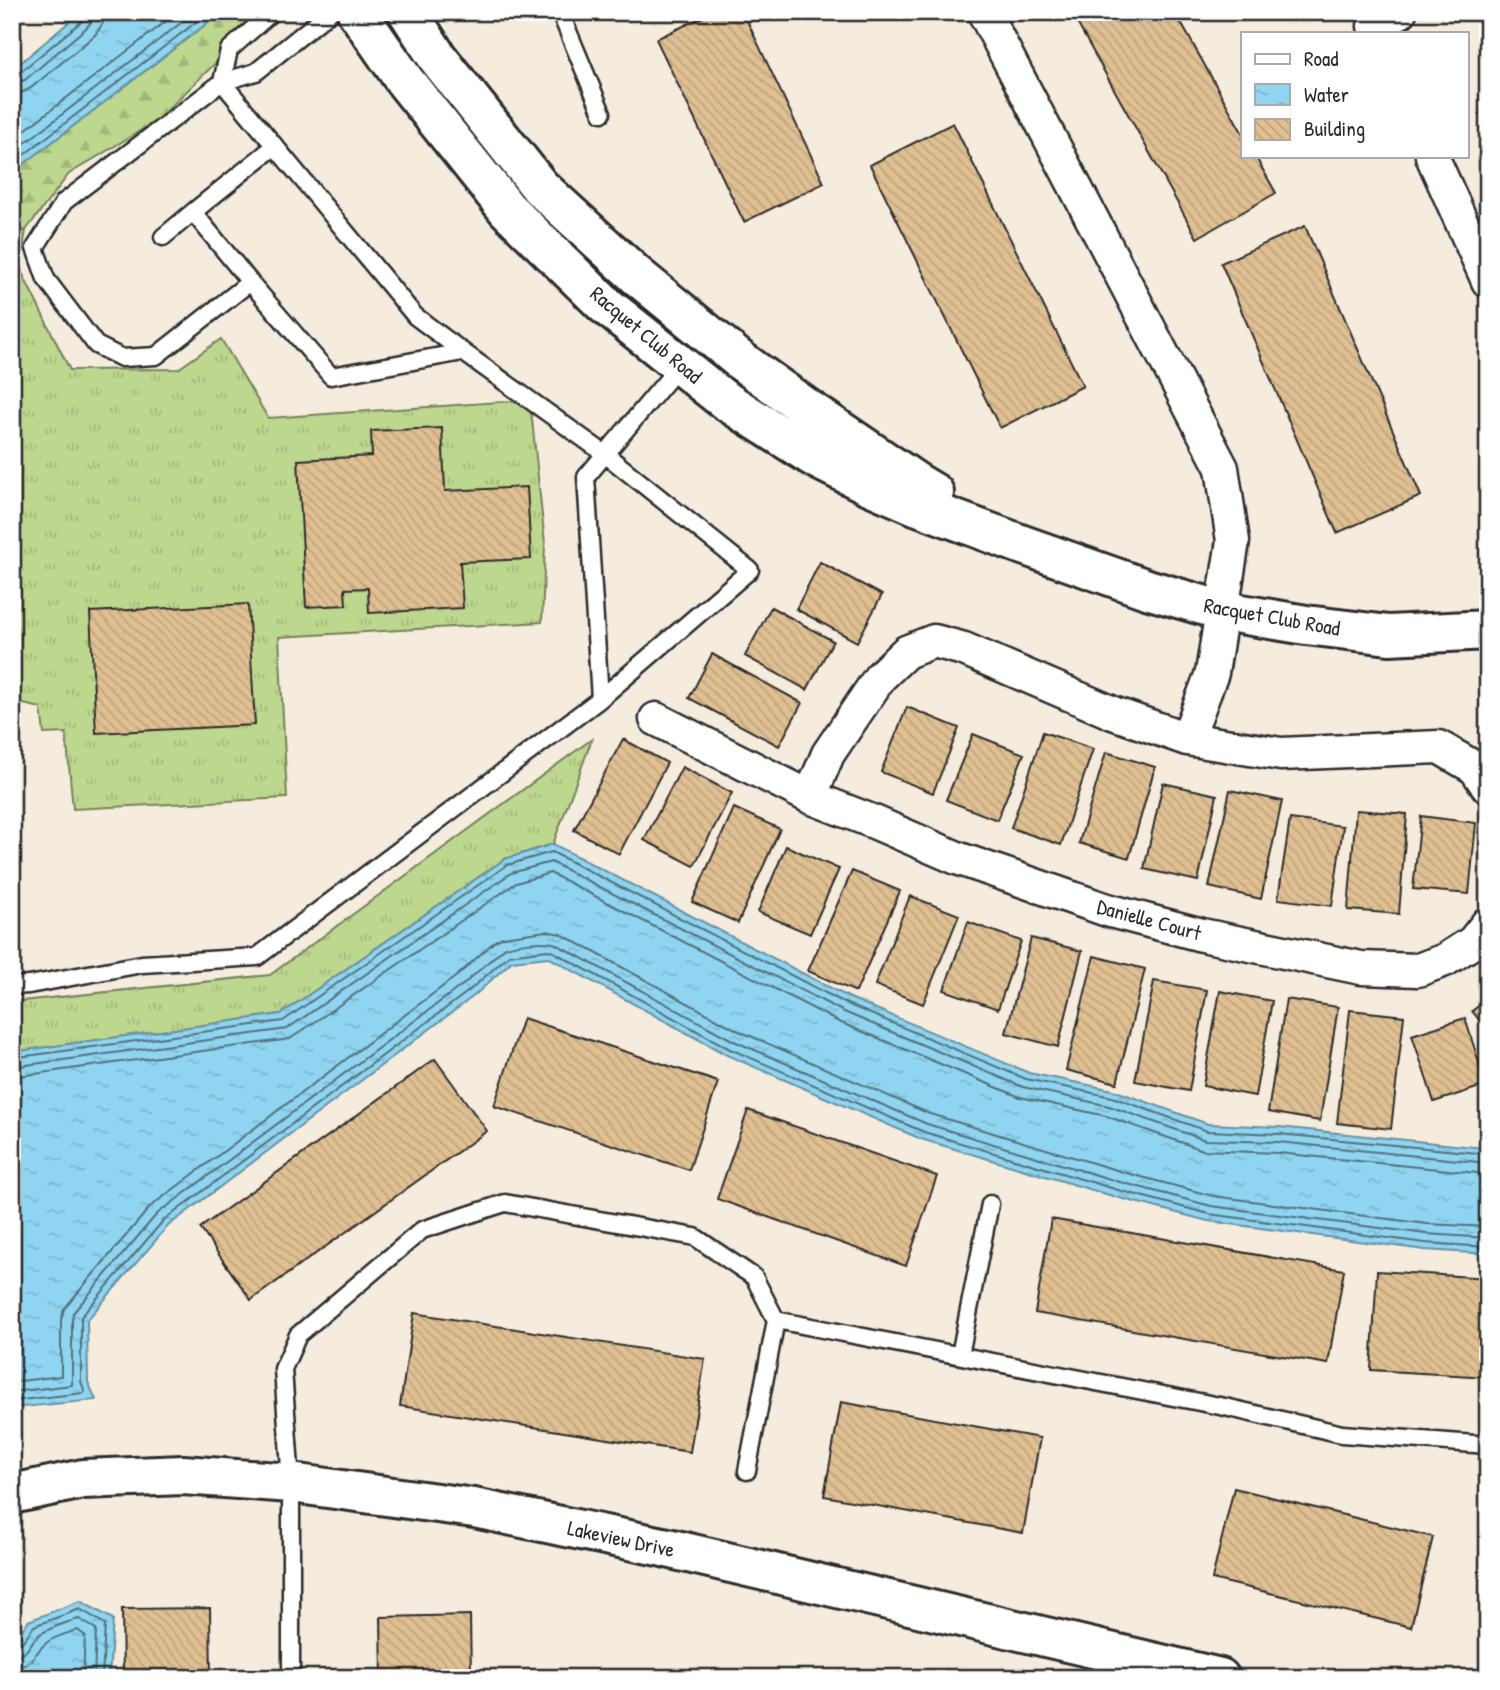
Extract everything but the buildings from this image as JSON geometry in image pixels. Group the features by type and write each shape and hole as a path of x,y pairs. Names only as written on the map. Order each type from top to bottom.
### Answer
{"street":[{"name":"Racquet Club Road","path":"357,12 404,80 507,209 604,304 723,399 817,459 892,495 1023,545 1147,589 1223,611 1389,635 1488,630"},
{"name":"Racquet Club Road","path":"408,12 437,57 540,187 636,275 741,361 808,409 914,481 1023,545"},
{"path":"984,12 1222,468 1233,541 1212,673 1187,739"},
{"path":"1433,158 1488,281"},
{"path":"810,797 828,754 880,677 906,652 933,641 964,649 1112,713 1187,739 1281,754 1438,747 1475,768 1488,787"},
{"name":"Danielle Court","path":"656,719 810,797 957,858 1107,910 1202,935 1361,968 1418,970 1445,960 1473,942 1488,923"},
{"name":"Lakeview Drive","path":"12,1494 83,1479 170,1476 291,1483 474,1508 663,1547 1220,1678"}],"lane":[{"path":"222,82 229,50 272,12"},
{"path":"250,282 156,356 122,358 96,345 46,279 35,248 64,202 222,82 256,72 331,12"},
{"path":"560,12 602,113"},
{"path":"12,986 142,964 257,957 600,699 750,570 605,454 415,316 222,82"},
{"path":"163,237 275,146"},
{"path":"193,212 331,376 463,352"},
{"path":"600,699 586,477 680,365"},
{"path":"291,1678 291,1483 283,1369 298,1335 422,1230 506,1203 695,1237 754,1277 776,1320 747,1471"},
{"path":"960,1355 990,1204"},
{"path":"776,1320 1225,1407 1342,1434 1488,1445"}],"green space":[{"path":"214,12 264,12 156,121 69,174 26,230 12,232 12,173 206,24"},
{"path":"26,230 20,269 70,370 178,369 221,339 268,418 530,400 545,544 542,622 279,637 287,798 73,809 66,733 44,734 41,708 12,703 12,232"},
{"path":"592,739 553,844 505,859 281,1014 12,1052 12,1002 270,975"}],"water":[{"path":"81,12 214,12 206,24 12,173 12,70"},
{"path":"553,844 850,998 1029,1073 1113,1090 1208,1124 1279,1127 1488,1147 1488,1254 1425,1250 1208,1221 1116,1197 921,1139 727,1055 548,957 512,961 475,995 168,1226 87,1320 88,1382 96,1400 12,1408 12,1052 281,1014 505,859"},
{"path":"80,1601 113,1619 109,1678 12,1678 12,1644 28,1621"}]}
